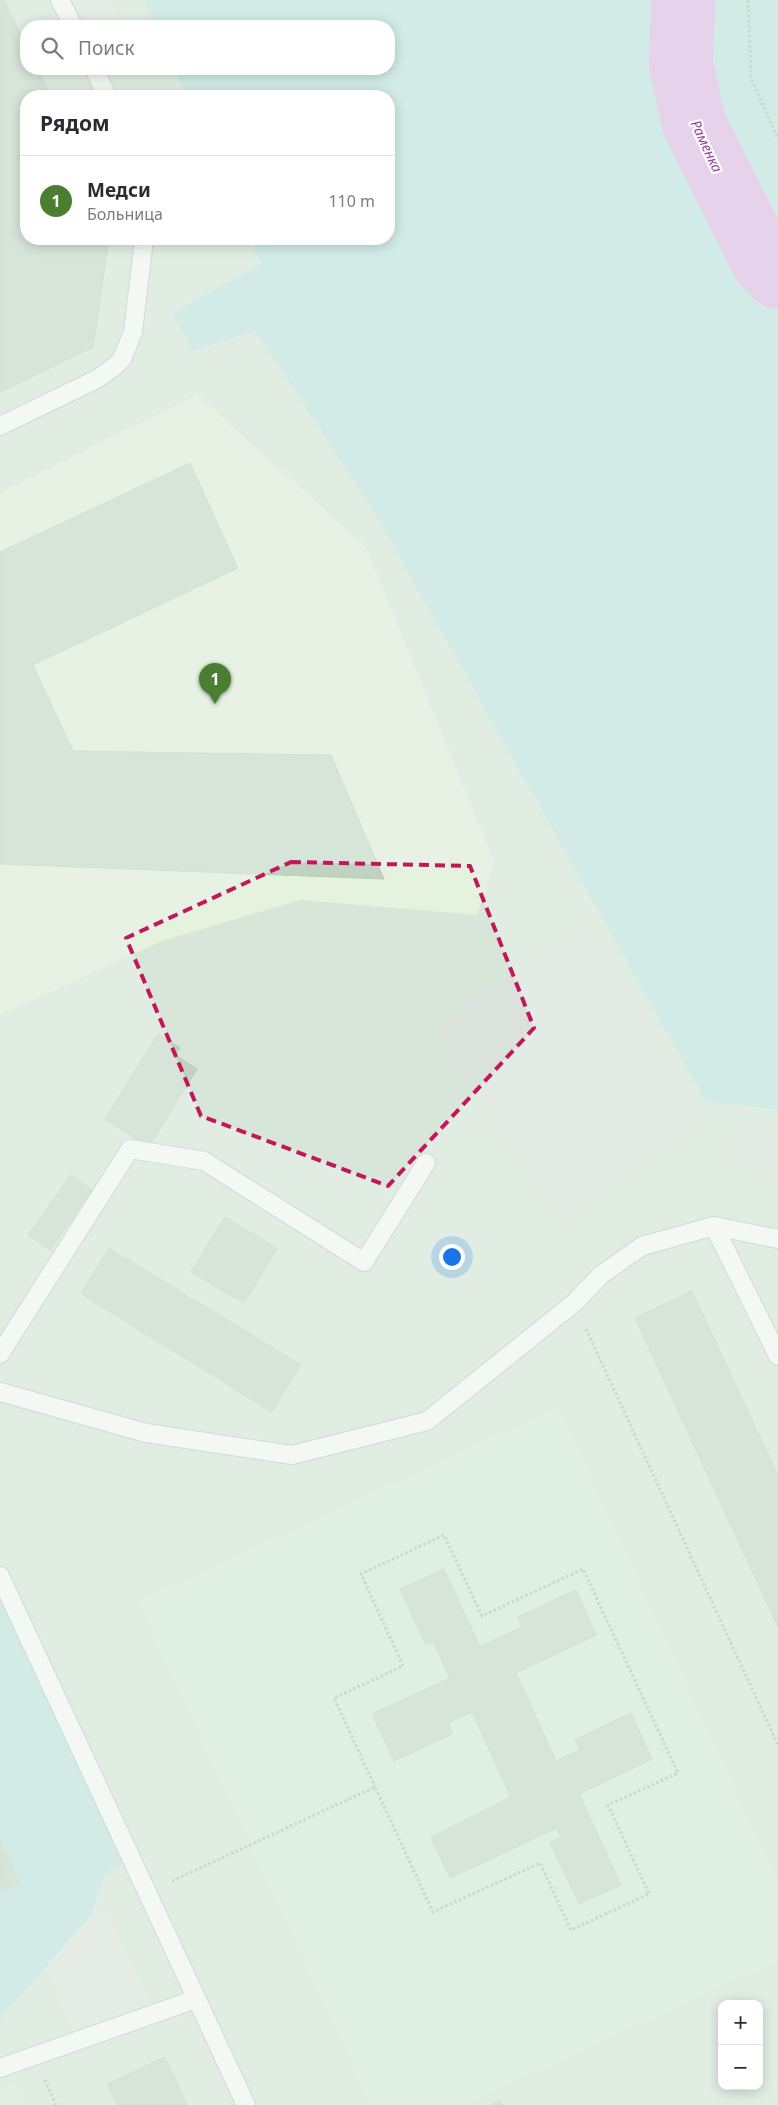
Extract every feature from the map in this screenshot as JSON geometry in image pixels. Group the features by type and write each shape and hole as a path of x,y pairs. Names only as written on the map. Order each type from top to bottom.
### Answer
{"lane":[{"path":"60,0 70,20"},
{"path":"97,75 104,90"},
{"path":"0,426 97,379 122,359 133,332 143,245"},
{"path":"0,1354 130,1149 204,1160 364,1262 426,1164"},
{"path":"0,1392 146,1433 292,1455 427,1421 574,1304 601,1276 642,1246 714,1226 778,1239"},
{"path":"714,1226 778,1356"},
{"path":"0,1576 246,2105"},
{"path":"0,2068 196,1999"}],"path":[{"path":"748,0 751,78 778,139"},
{"path":"574,1304 778,1745"},
{"path":"444,1535 482,1616 583,1569 678,1773 608,1805 649,1894 571,1930 540,1863 433,1912 375,1787 334,1698 403,1666 361,1574 444,1535"},
{"path":"147,1893 375,1787"}],"highlighted area":[{"path":"291,862 470,866 534,1028 388,1186 201,1116 126,938"}],"shaded area":[{"path":"0,0 144,0 152,20 20,20 20,75 177,75 184,90 20,90 20,245 253,245 261,264 172,313 192,350 255,331 373,510 705,1101 778,1110 778,2105 0,2105"},
{"path":"75,0 111,0 121,20 85,20"},
{"path":"144,0 778,0 778,1110 705,1101 373,510 255,331 192,351 172,313 261,264 253,245 395,245 395,90 184,90 177,75 395,75 395,20 152,20"},
{"path":"197,395 366,547 494,861 477,915 300,900 162,941 0,1015 0,493"},
{"path":"593,917 711,1121 562,1224 431,1027"},
{"path":"739,1113 778,1125 778,1180 723,1163"},
{"path":"558,1407 778,1883 778,1960 465,2105 371,2105 138,1602"},
{"path":"0,1576 132,1861 106,1872 91,1915 0,2019 0,1891 19,1882 0,1842"},
{"path":"108,1911 154,2014 77,2041 46,1967 91,1915"},
{"path":"18,2083 28,2105 0,2105 0,2091"}],"building":[{"path":"0,0 4,0 20,33 20,75 40,75 48,90 20,90 20,245 108,245 93,347 0,392"},
{"path":"190,463 238,568 33,665 73,751 331,755 384,879 0,864 0,552"},
{"path":"158,1034 180,1048 175,1055 197,1069 149,1147 105,1119"},
{"path":"71,1175 92,1190 50,1250 28,1235"},
{"path":"225,1217 277,1248 244,1303 191,1272"},
{"path":"109,1248 301,1365 272,1412 81,1294"},
{"path":"692,1291 778,1476 778,1627 635,1318"},
{"path":"444,1569 480,1647 522,1627 518,1617 576,1590 596,1635 516,1673 556,1761 580,1750 575,1740 631,1713 652,1759 579,1794 621,1885 579,1904 550,1842 561,1837 557,1828 450,1878 431,1837 511,1797 472,1712 448,1723 452,1734 394,1761 372,1714 450,1678 433,1642 426,1645 400,1589"},
{"path":"0,1842 19,1882 0,1891"},
{"path":"165,2057 187,2105 117,2105 107,2084"},
{"path":"500,2100 503,2105 491,2105"}],"waterway":[{"name":"Раменка","path":"683,0 681,65 694,123 764,263 778,277"}],"place":[{"name":"Медси","path":"215,704"}]}
